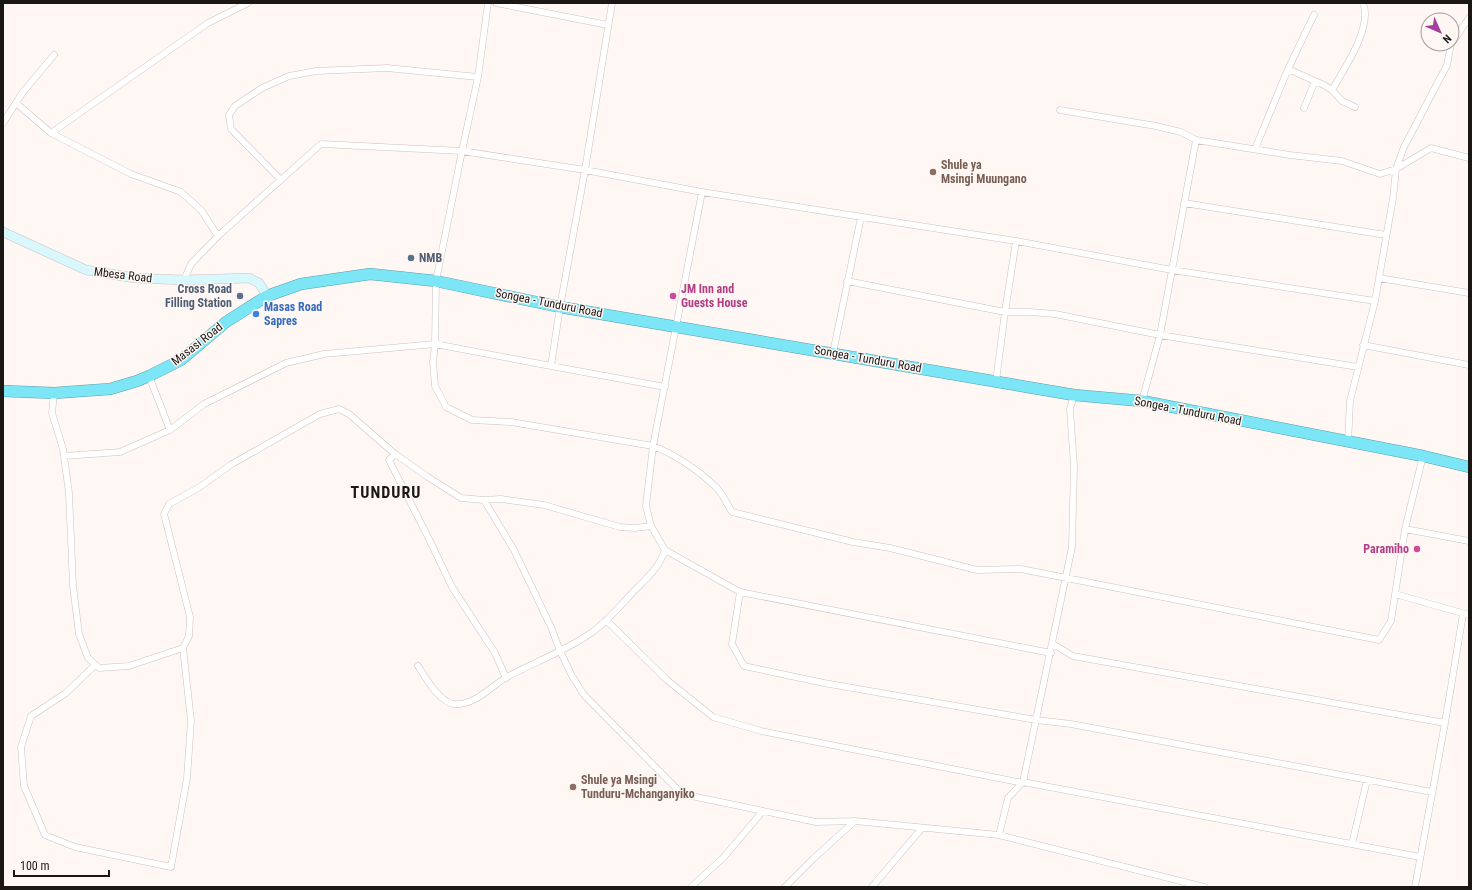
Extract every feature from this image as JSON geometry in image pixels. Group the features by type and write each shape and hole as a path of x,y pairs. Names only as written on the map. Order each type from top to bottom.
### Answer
{"highway":[{"name":"Songea - Tunduru Road","path":"268,296 301,284 370,274 436,281 560,307 1074,395 1142,401 1423,456 1469,467"},
{"name":"Masasi Road","path":"3,391 54,393 110,389 150,376 181,360 226,322 268,296"}],"main road":[{"name":"Mbesa Road","path":"3,232 86,270 135,278 184,280 249,278 260,283 268,296"}],"street":[{"path":"52,133 208,23 248,3"},
{"path":"488,3 478,77 436,281 436,344 433,362 435,386 446,407 472,420 511,422 653,446 668,451 692,467 718,489 732,512 853,542 890,548 977,570 1021,569 1065,579 1379,640 1391,620 1405,529 1423,456"},
{"path":"496,3 608,25"},
{"path":"551,366 612,3"},
{"path":"1332,90 1355,49 1364,24 1365,4"},
{"path":"1255,149 1288,69 1314,15"},
{"path":"1460,32 1469,18"},
{"path":"1348,442 1350,401 1375,301 1393,198 1396,169 1404,147 1447,65 1450,52"},
{"path":"3,123 23,92 54,56"},
{"path":"281,180 231,129 229,115 235,106 262,88 289,76 316,71 386,68 478,77"},
{"path":"1288,69 1332,90 1342,101 1355,107"},
{"path":"1304,108 1315,81"},
{"path":"16,103 52,133 131,174 181,192 201,210 218,236"},
{"path":"1060,110 1156,126 1181,132 1196,140 1342,161 1380,174 1396,169 1431,148 1469,158"},
{"path":"1142,401 1160,335 1196,140"},
{"path":"184,280 191,264 218,236 321,144 462,151 585,170 702,192 1016,241 1172,270 1375,301"},
{"path":"702,192 653,446 646,506 650,526 665,550 740,592 1051,653"},
{"path":"1184,203 1386,235"},
{"path":"833,353 861,217"},
{"path":"996,381 1016,241"},
{"path":"1379,278 1469,293"},
{"path":"847,281 1005,312 1055,314 1160,335 1358,367"},
{"path":"64,456 120,452 170,430 204,404 286,363 324,354 436,344 665,387"},
{"path":"1363,345 1469,365"},
{"path":"150,376 170,430"},
{"path":"54,393 52,413 64,456 69,493 74,586 79,634 88,658 99,668 128,666 183,648"},
{"path":"999,835 1008,798 1023,783 1072,547 1074,466 1070,409 1074,395"},
{"path":"95,664 66,693 31,716 21,747 24,786 45,835 74,847 171,867 187,778 191,721 183,648 189,636 190,617 164,514 169,504 198,488 232,464 320,414 339,409 349,414 395,454 461,498 484,500 501,499 544,505 620,527 635,528 650,526"},
{"path":"395,454 389,460 404,491 430,540 452,587 496,653 506,678"},
{"path":"484,500 514,550 551,627 572,676 584,695 682,794 816,822 855,821 999,835 1204,887"},
{"path":"1405,529 1469,541"},
{"path":"418,666 436,692 445,701 454,704 469,702 506,678 560,651 592,632 606,620 653,571 661,562 665,550"},
{"path":"740,592 732,644 744,666 824,683 1036,720 1078,725 1432,792"},
{"path":"1395,594 1466,615 1415,887"},
{"path":"606,620 667,680 713,717 761,731 1023,783 1420,857"},
{"path":"1053,644 1073,656 1446,723"},
{"path":"1352,844 1367,780"},
{"path":"691,887 723,858 763,811"},
{"path":"785,887 814,858 855,821"},
{"path":"872,887 922,828"}],"place":[{"name":"Shule ya Msingi Muungano","path":"933,172"},
{"name":"NMB","path":"411,258"},
{"name":"Cross Road Filling Station","path":"240,296"},
{"name":"JM Inn and Guests House","path":"673,296"},
{"name":"Masas Road Sapres","path":"256,314"},
{"name":"Paramiho","path":"1417,549"},
{"name":"Shule ya Msingi Tunduru-Mchanganyiko","path":"573,787"}],"district":[{"name":"TUNDURU","path":"386,492"}]}
